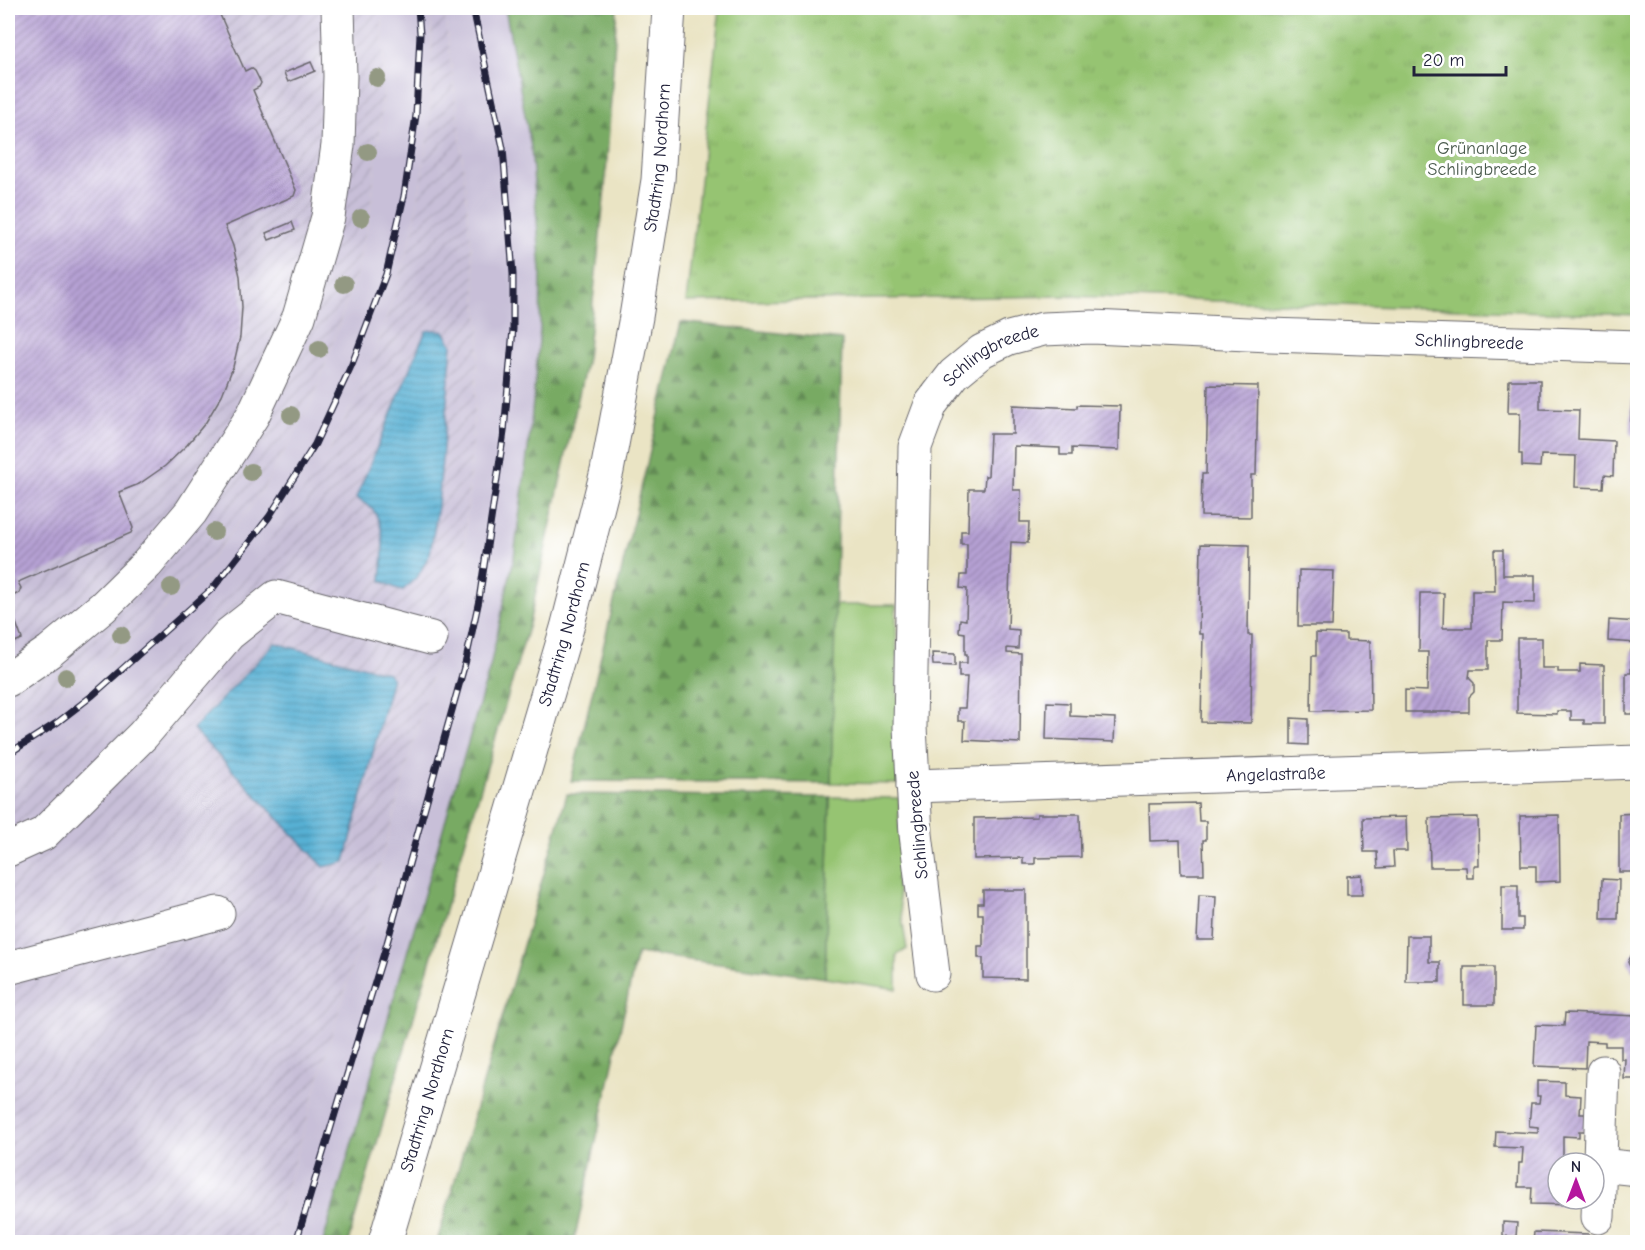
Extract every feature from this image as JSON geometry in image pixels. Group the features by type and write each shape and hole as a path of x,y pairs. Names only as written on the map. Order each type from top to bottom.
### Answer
{"street":[{"path":"8,680 50,651 103,607 147,564 191,512 253,415 299,317 328,217 338,145 340,76 338,8"},
{"name":"Stadtring Nordhorn","path":"384,1242 567,628 607,471 636,316 657,180 669,8"},
{"name":"Schlingbreede","path":"933,974 916,834 910,727 915,447 931,404 954,374 982,351 1009,338 1043,329 1092,327 1282,336 1638,347"},
{"path":"8,850 43,834 143,735 229,634 276,597 431,638"},
{"name":"Angelastraße","path":"913,786 1638,762"},
{"path":"8,968 218,913"},
{"path":"1600,1151 1603,1072"},
{"path":"1606,1166 1638,1169"},
{"path":"1598,1211 1598,1217"}],"shaded area":[{"path":"8,8 382,8 384,89 370,213 356,274 314,398 261,493 204,568 141,631 28,720 8,732"},
{"path":"382,8 432,8 430,124 413,231 398,284 371,365 329,452 278,530 199,628 118,702 8,773 8,732 28,720 141,631 204,568 261,493 314,398 356,274 370,213 384,89"},
{"path":"432,8 444,8 460,134 480,332 465,540 446,624 361,936 271,1242 8,1242 8,773 118,702 329,452 371,365 413,231 430,124"},
{"path":"444,8 505,8 531,147 541,271 540,330 514,557 490,667 323,1242 271,1242 361,936 446,624 465,540 480,332 460,134"}],"green space":[{"path":"505,8 617,8 605,189 587,358 529,624 348,1242 323,1242 490,667 514,557 540,330 541,271 531,147"},
{"name":"Grünanlage Schlingbreede","path":"720,8 1637,8 1637,315 1068,296 686,302"},
{"path":"681,322 842,340 831,783 571,781"},
{"path":"834,605 896,605 899,784 831,783"},
{"path":"567,794 830,797 825,978 637,953 574,1242 437,1242"},
{"path":"830,797 899,798 899,830 905,870 896,879 907,949 897,955 897,989 825,978"}],"water":[{"path":"426,331 444,331 452,345 438,506 430,554 418,576 402,591 381,581 383,547 379,521 372,509 356,498 420,344"},
{"path":"275,643 388,673 392,678 345,862 324,867 193,729"}],"building":[{"path":"8,8 217,8 245,71 251,68 255,71 261,83 253,90 296,190 294,196 225,226 233,246 240,276 242,307 240,337 233,367 222,395 206,422 187,445 165,466 139,484 119,492 133,528 131,533 18,582 21,588 19,593 8,598"},
{"path":"311,62 315,71 288,82 284,73"},
{"path":"292,222 295,230 269,240 266,233"},
{"path":"1509,380 1540,380 1540,409 1579,410 1578,439 1614,441 1613,476 1604,475 1603,488 1575,487 1576,456 1541,455 1540,467 1522,466 1522,454 1519,454 1520,413 1508,413"},
{"path":"1208,385 1258,386 1256,475 1251,475 1251,517 1201,516 1202,474 1206,474"},
{"path":"1632,398 1638,398 1638,435 1630,435"},
{"path":"1013,405 1077,408 1077,405 1120,406 1119,450 1072,448 1072,455 1060,455 1060,448 1014,446 1013,490 1021,490 1020,522 1029,522 1028,543 1011,542 1010,565 1008,629 1019,630 1018,649 1007,648 1007,653 1021,654 1020,743 964,740 965,721 958,721 958,708 965,708 967,677 959,677 959,663 967,663 967,654 965,654 965,633 959,632 960,619 966,620 967,589 960,588 961,575 967,575 967,544 961,544 961,531 968,531 969,489 984,489 985,476 988,476 990,434 1013,434"},
{"path":"1201,544 1249,545 1248,635 1252,635 1251,723 1201,722 1203,634 1199,634"},
{"path":"1494,550 1503,550 1503,575 1535,575 1535,603 1503,602 1502,640 1488,640 1488,670 1470,670 1469,678 1474,683 1474,692 1469,697 1469,712 1405,712 1405,690 1427,691 1428,652 1419,652 1420,593 1444,593 1443,628 1472,628 1472,591 1495,591"},
{"path":"1299,570 1334,571 1332,626 1298,626"},
{"path":"12,612 22,639 12,643 8,632 8,614"},
{"path":"1609,620 1638,622 1637,643 1608,641"},
{"path":"1316,633 1346,634 1346,640 1370,641 1371,710 1311,711 1312,656 1316,656"},
{"path":"1517,638 1542,638 1542,668 1558,668 1558,672 1580,672 1580,664 1604,665 1604,724 1584,724 1584,720 1571,720 1571,711 1557,711 1557,714 1517,713"},
{"path":"1631,650 1638,650 1638,714 1626,714 1626,673 1631,673"},
{"path":"932,653 955,654 955,666 933,665"},
{"path":"1047,702 1070,703 1070,716 1115,718 1114,742 1046,739"},
{"path":"1291,718 1308,719 1308,745 1291,744"},
{"path":"1198,803 1199,821 1206,821 1206,840 1203,840 1204,874 1181,874 1180,840 1150,841 1149,804"},
{"path":"1638,813 1638,872 1619,872 1619,814"},
{"path":"1037,814 1080,814 1081,857 1035,858 1035,864 1023,864 1023,858 974,859 974,818 1037,817"},
{"path":"1559,815 1560,881 1536,882 1536,866 1521,866 1520,816"},
{"path":"1406,817 1407,851 1393,851 1394,867 1378,868 1377,852 1364,852 1363,818"},
{"path":"1478,817 1479,866 1474,866 1474,878 1467,878 1466,867 1430,867 1429,818"},
{"path":"1362,875 1362,895 1347,895 1347,876"},
{"path":"1602,879 1619,880 1618,919 1601,919"},
{"path":"1502,885 1518,885 1518,918 1523,918 1523,930 1502,930"},
{"path":"983,890 1026,890 1026,979 983,978 983,958 978,958 978,946 983,946 983,914 978,914 978,903 983,903"},
{"path":"1199,895 1216,896 1214,940 1197,940"},
{"path":"1407,936 1429,936 1429,962 1440,962 1440,982 1406,982"},
{"path":"1638,951 1638,973 1632,971 1628,962 1632,954"},
{"path":"1464,967 1494,967 1494,1005 1464,1005"},
{"path":"1565,1013 1638,1016 1638,1079 1624,1079 1625,1059 1621,1059 1621,1046 1605,1046 1605,1042 1586,1041 1585,1068 1534,1066 1536,1025 1564,1026"},
{"path":"1537,1081 1565,1082 1565,1095 1581,1096 1580,1114 1586,1114 1585,1131 1579,1131 1579,1137 1563,1136 1563,1151 1546,1151 1546,1204 1531,1204 1532,1187 1518,1187 1519,1163 1522,1163 1523,1148 1495,1147 1496,1131 1538,1133 1538,1127 1529,1126 1531,1103 1539,1103 1540,1096 1537,1096"},
{"path":"1503,1222 1517,1223 1516,1237 1503,1236"},
{"path":"1534,1232 1589,1234 1589,1242 1533,1242"}],"railway":[{"path":"8,754 58,722 93,695 213,588 269,517 315,444 352,364 386,274 404,196 416,115 420,34 418,8"},
{"path":"296,1242 387,943 466,660 479,600 504,432 513,329 513,274 503,148 473,8"}]}
